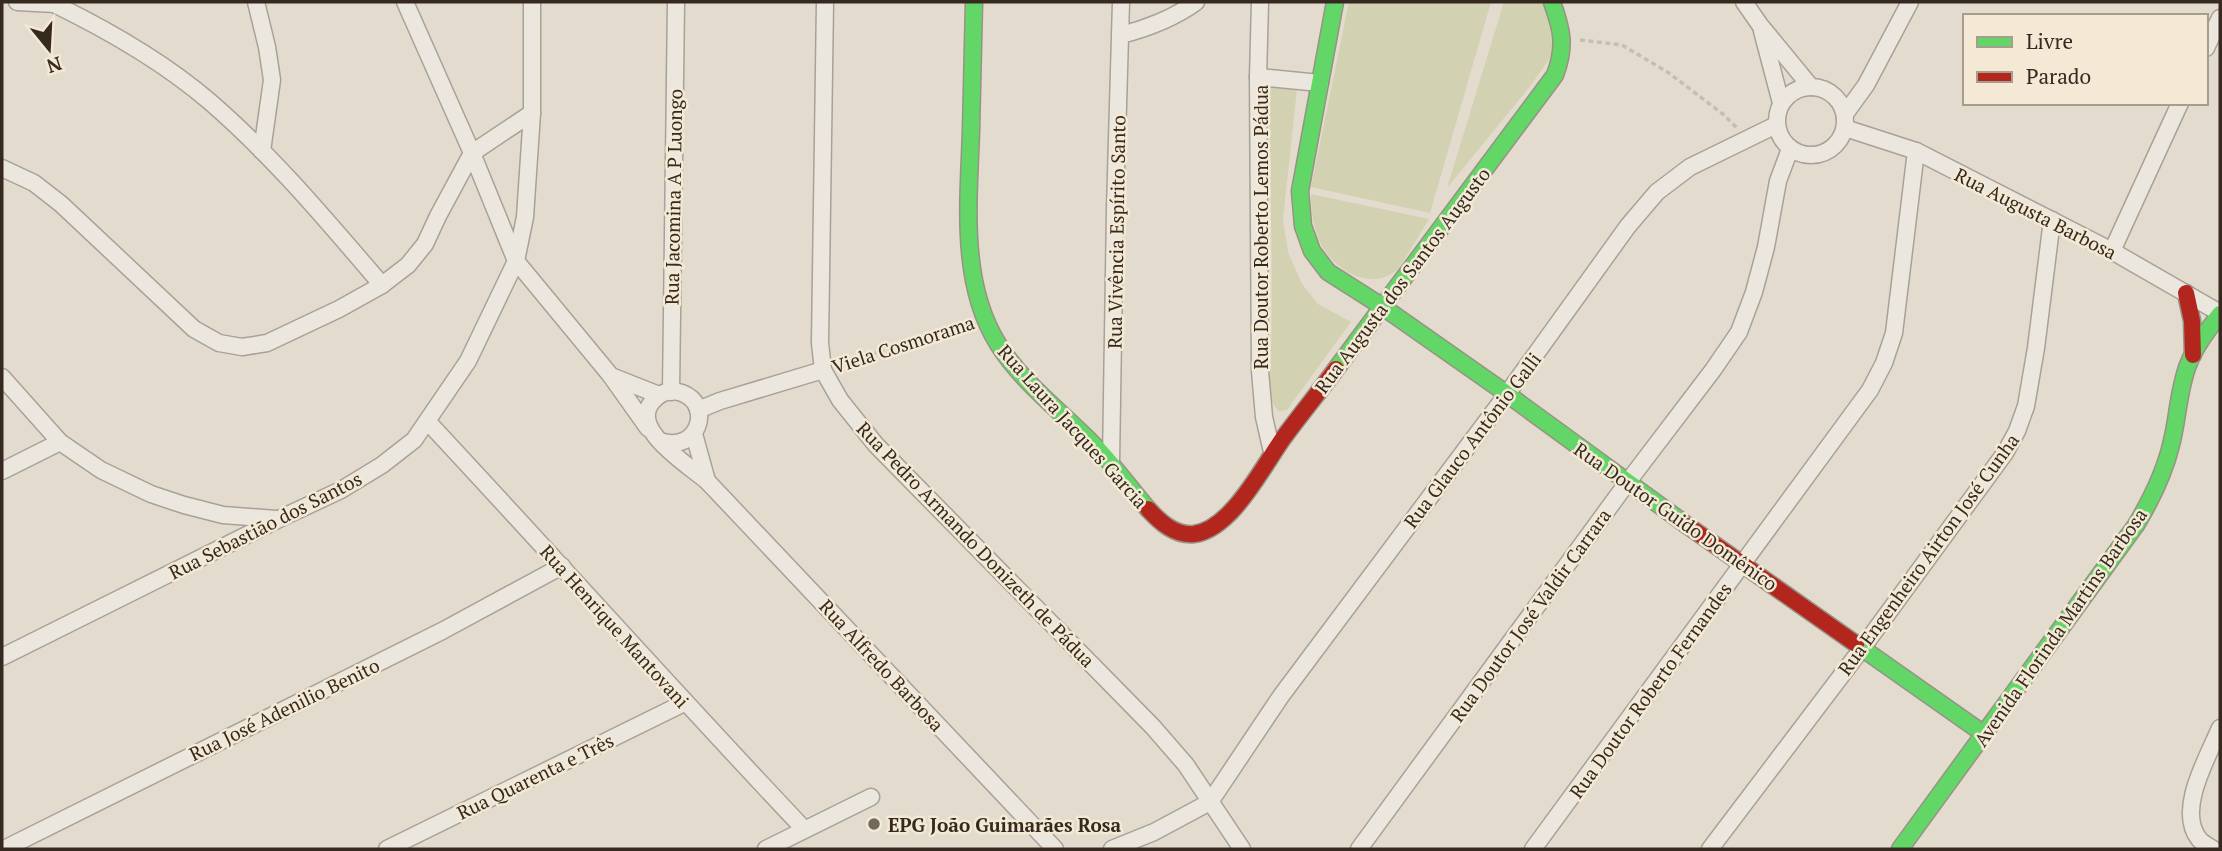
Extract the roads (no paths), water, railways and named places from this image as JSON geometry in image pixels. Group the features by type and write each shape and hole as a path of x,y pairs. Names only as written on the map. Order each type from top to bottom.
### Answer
{"street":[{"path":"256,2 272,80 262,151"},
{"path":"405,2 472,153 516,261 611,376 648,429 660,441 678,444 694,434 699,418 698,410 688,396 680,392 665,393 611,376"},
{"name":"Rua Sebastião dos Santos","path":"2,657 341,490 382,465 414,440 468,361 516,261 525,217 532,113 532,2"},
{"name":"Rua Jacomina A P Luongo","path":"665,393 676,2"},
{"name":"Rua Pedro Armando Donizeth de Pádua","path":"825,2 820,343 823,370 840,400 876,444 1153,727 1186,765 1242,849"},
{"name":"Rua Laura Jacques Garcia","path":"974,2 971,244 976,291 984,318 996,342 1015,368 1111,462 1159,521 1181,534 1193,534"},
{"name":"Rua Vivência Espírito Santo","path":"1111,462 1121,2"},
{"path":"1121,35 1144,29 1196,2"},
{"name":"Rua Doutor Roberto Lemos Pádua","path":"1260,2 1260,371 1264,417 1272,452"},
{"name":"Rua Doutor Guido Domênico","path":"1335,2 1300,191 1303,226 1312,251 1328,272 1384,307 1984,734"},
{"name":"Rua Augusta dos Santos Augusto","path":"1193,534 1206,531 1225,517 1555,75 1564,55 1563,38 1552,2"},
{"path":"1845,121 1841,103 1833,94 1811,86 1789,94 1781,103 1776,125 1783,143 1800,154 1823,154 1833,148 1910,2"},
{"path":"21,3 53,3 105,29 208,100 262,151 320,212 382,285"},
{"path":"1750,5 1760,25 1781,103"},
{"path":"2208,44 2220,19"},
{"path":"1760,25 1811,86"},
{"path":"1258,77 1320,83"},
{"path":"2112,251 2178,105"},
{"path":"2,168 34,183 61,204 194,329 219,342 242,347 267,343 339,309 382,285 408,265 425,244 472,153 532,113"},
{"name":"Rua Augusta Barbosa","path":"1845,121 1916,151 2052,220 2220,313"},
{"name":"Rua Glauco Antônio Galli","path":"1210,802 1281,695 1507,394 1628,226 1657,192 1690,167 1776,125"},
{"name":"Rua Doutor José Valdir Carrara","path":"1359,849 1739,332 1754,292 1766,247 1778,181 1790,149"},
{"name":"Rua Doutor Roberto Fernandes","path":"1533,849 1870,390 1884,363 1894,333 1916,151"},
{"name":"Rua Engenheiro Airton José Cunha","path":"1710,849 1863,648 1998,463 2017,431 2026,406 2036,348 2052,220"},
{"path":"2186,293 2192,321 2193,355"},
{"name":"Avenida Florinda Martins Barbosa","path":"1900,849 2141,517 2165,467 2181,389 2193,355 2220,313"},
{"path":"698,410 823,370"},
{"path":"2,377 60,442 101,470 151,494 223,515 279,519"},
{"path":"648,429 646,414 649,407 665,393"},
{"name":"Rua Henrique Mantovani","path":"428,422 684,703 804,829"},
{"name":"Rua Alfredo Barbosa","path":"694,434 707,481"},
{"name":"Rua Alfredo Barbosa","path":"660,441 707,481 1055,849"},
{"path":"2,471 60,442"},
{"name":"Rua José Adenilio Benito","path":"4,849 442,631 562,566"},
{"name":"Rua Quarenta e Três","path":"387,849 684,703"},
{"path":"2213,849 2200,839 2193,826 2190,811 2192,798 2220,728"},
{"path":"766,849 871,797"},
{"path":"1112,849 1154,832 1210,802"}],"place":[{"name":"EPG João Guimarães Rosa","path":"874,824"}]}
